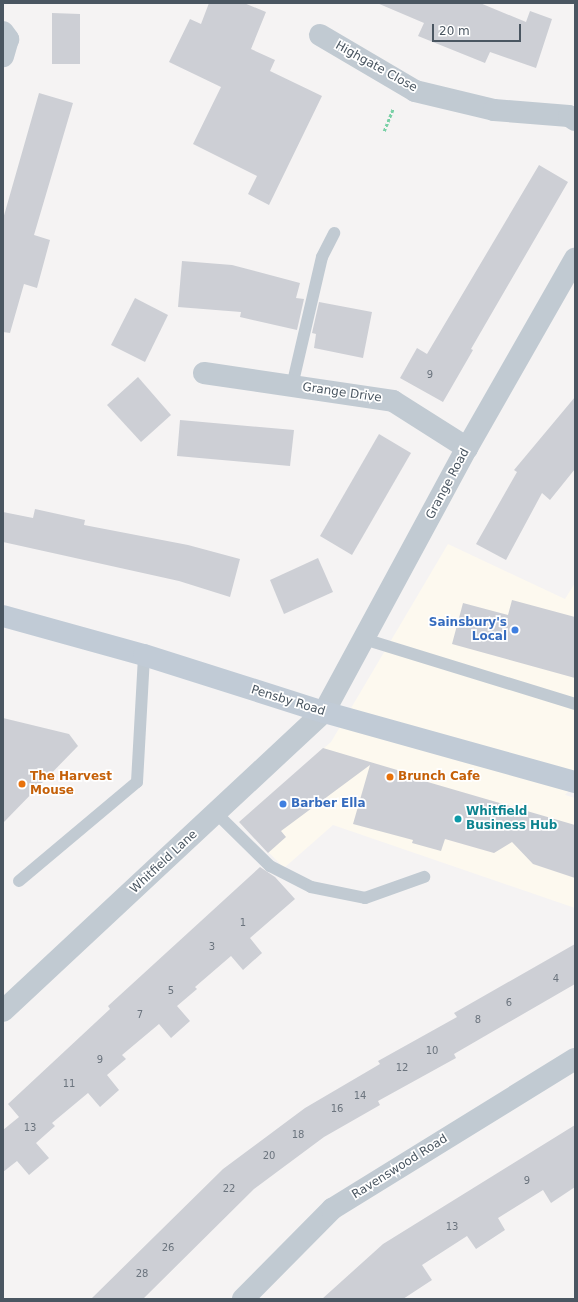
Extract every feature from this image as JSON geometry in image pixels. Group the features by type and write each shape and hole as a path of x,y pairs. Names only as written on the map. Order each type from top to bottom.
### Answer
{"main road":[{"name":"Pensby Road","path":"3,616 144,655 324,712 575,782"}],"street":[{"path":"3,32 8,39 3,56"},
{"name":"Highgate Close","path":"320,35 416,90 494,110 569,116 575,120"},
{"name":"Grange Road","path":"324,712 467,448 575,259"},
{"name":"Grange Drive","path":"204,373 393,401 467,448"},
{"name":"Whitfield Lane","path":"3,1011 324,712"},
{"name":"Ravenswood Road","path":"243,1299 332,1209 575,1059"}],"lane":[{"path":"292,386 322,257 334,233"},
{"path":"364,639 575,704"},
{"path":"19,880 137,782 144,655"},
{"path":"216,813 270,866 311,887 365,898 424,877"}],"shaded area":[{"path":"448,544 565,599 575,583 575,784 565,795 575,798 575,908 333,825 284,868 239,822 331,742"}],"building":[{"path":"209,3 244,3 266,12 251,49 275,60 270,71 322,96 269,205 248,194 257,176 193,144 221,87 169,62 190,19 201,24"},
{"path":"377,3 480,3 526,22 530,11 552,19 536,68 490,52 485,63 418,36 424,23"},
{"path":"52,13 80,14 80,64 52,64"},
{"path":"39,93 73,103 34,235 50,240 37,288 24,284 10,333 3,332 3,219"},
{"path":"539,165 568,182 471,349 473,350 443,402 400,378 417,348 427,354"},
{"path":"182,261 232,265 300,283 296,298 304,299 297,330 240,317 241,312 178,307"},
{"path":"135,298 168,315 145,362 111,345"},
{"path":"319,302 372,312 363,358 314,348 316,334 312,333"},
{"path":"138,377 171,415 141,442 107,405"},
{"path":"575,397 575,469 550,500 542,493 506,560 476,544 517,472 514,470"},
{"path":"180,420 294,430 290,466 177,456"},
{"path":"379,434 411,453 352,555 320,536"},
{"path":"35,509 85,520 84,525 188,545 240,559 230,597 179,581 3,542 3,512 33,518"},
{"path":"318,558 333,592 284,614 270,580"},
{"name":"Sainsbury's Local","path":"512,600 575,617 575,678 452,644 463,603 508,615"},
{"name":"The Harvest Mouse","path":"3,718 69,734 78,746 3,823"},
{"path":"323,748 414,775 414,778 575,825 575,878 533,864 512,842 494,853 445,839 441,851 412,843 413,840 353,824 370,765 281,831 286,837 268,853 239,822"},
{"path":"260,867 275,877 295,899 250,938 262,953 243,970 231,956 195,987 197,989 177,1006 190,1021 171,1038 159,1024 122,1055 126,1059 107,1075 119,1090 100,1107 88,1093 52,1123 55,1126 36,1143 49,1158 29,1175 17,1161 3,1172 3,1130 19,1117 8,1104 110,1009 108,1006"},
{"path":"575,944 575,984 454,1054 456,1058 378,1101 380,1105 324,1137 254,1189 143,1299 91,1299 223,1169 305,1108 380,1064 378,1061 457,1017 454,1013"},
{"path":"575,1125 575,1187 551,1203 543,1190 498,1218 505,1230 476,1249 467,1236 422,1265 432,1280 403,1299 322,1299 383,1244"}],"place":[{"name":"Sainsbury's Local","path":"515,630"},
{"name":"Brunch Cafe","path":"390,777"},
{"name":"The Harvest Mouse","path":"22,784"},
{"name":"Barber Ella","path":"283,804"},
{"name":"Whitfield Business Hub","path":"458,819"}]}
